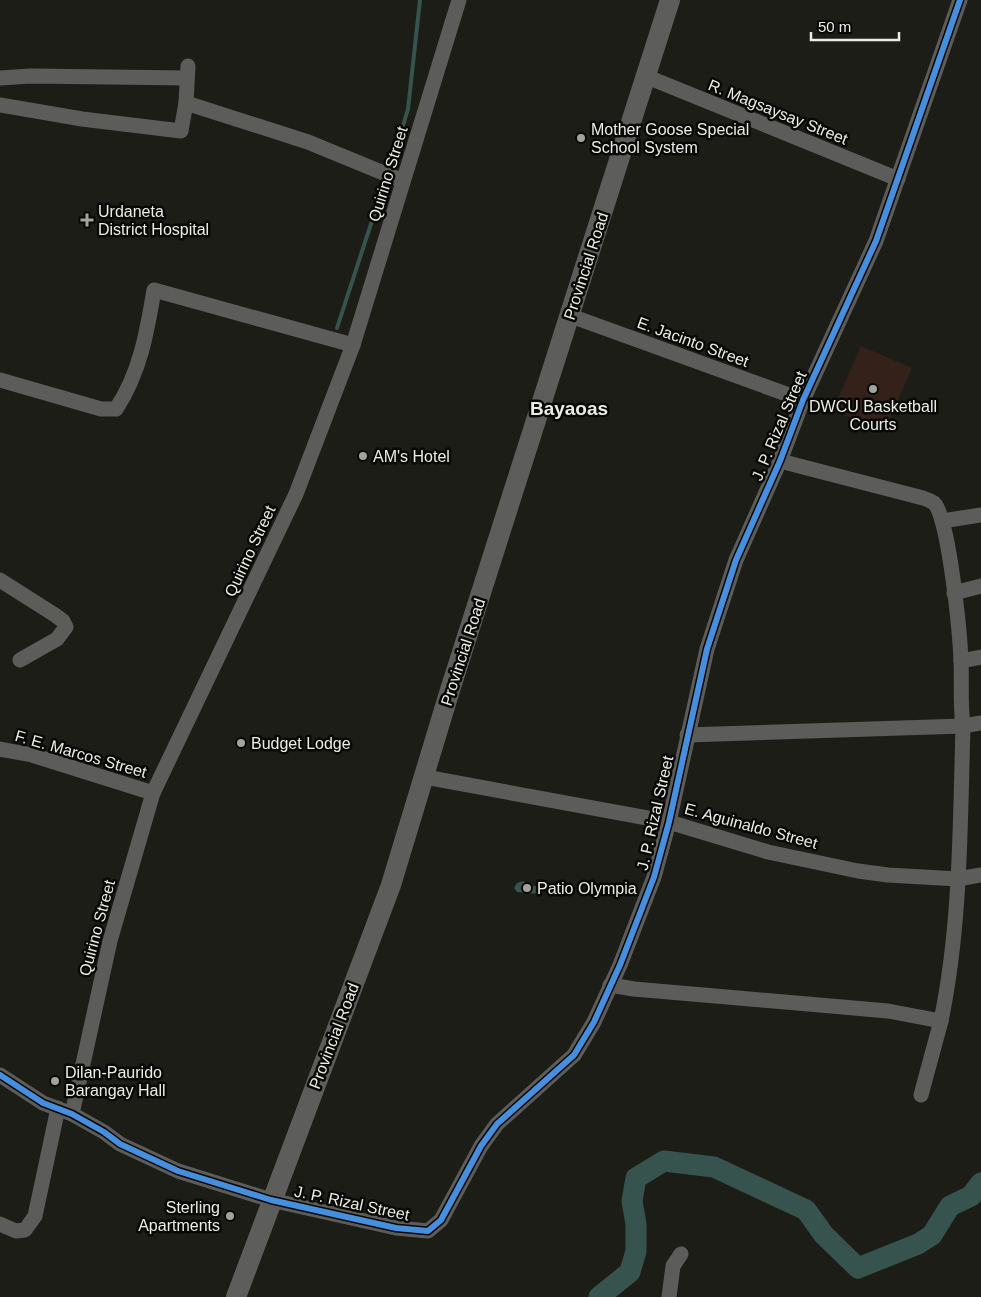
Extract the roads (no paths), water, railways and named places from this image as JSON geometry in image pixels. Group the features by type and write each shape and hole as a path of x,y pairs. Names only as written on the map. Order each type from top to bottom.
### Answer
{"main road":[{"name":"Provincial Road","path":"236,1297 391,885 450,690 670,0"}],"street":[{"name":"Quirino Street","path":"0,1224 16,1231 24,1230 31,1224 35,1216 153,792 296,494 353,346 459,0"},
{"name":"J. P. Rizal Street","path":"0,1075 43,1103 65,1111 120,1144 178,1171 271,1200 396,1228 428,1231 441,1220 481,1146 497,1124 574,1055 594,1022 620,965 654,877 669,822 707,649 736,560 780,462 803,400 866,265 960,0"},
{"path":"0,78 188,72 186,103 181,131 82,119 0,105"},
{"name":"R. Magsaysay Street","path":"645,76 898,179"},
{"path":"186,103 308,142 403,181"},
{"path":"0,380 101,409 116,409 132,382 145,340 154,290 353,346"},
{"name":"E. Jacinto Street","path":"570,316 803,400"},
{"path":"780,462 923,498 933,502 942,521 954,593 961,662 960,707 962,726 958,879 953,958 941,1021 921,1095"},
{"path":"942,521 981,515"},
{"path":"0,580 55,615 63,621 66,627 57,639 20,660"},
{"path":"954,593 981,586"},
{"path":"961,662 981,657"},
{"path":"687,735 962,726 981,723"},
{"name":"F. E. Marcos Street","path":"0,749 32,755 153,792"},
{"name":"E. Aguinaldo Street","path":"425,777 669,822 768,852 858,871 888,875 958,879 981,875"},
{"path":"610,985 634,989 888,1011 941,1021"},
{"path":"669,1297 673,1266 681,1254"}],"water":[{"name":"Patio Olympia","path":"523,881 530,886 539,886 541,888 539,894 517,892 514,888 517,883"}],"waterway":[{"path":"390,169 408,109 420,0"},
{"path":"337,328 385,181"},
{"path":"599,1297 630,1272 636,1251 636,1224 632,1201 636,1178 664,1161 714,1167 806,1210 824,1235 858,1268 918,1244 932,1235 950,1206 971,1196 981,1183"}],"place":[{"name":"Mother Goose Special School System","path":"581,138"},
{"name":"Urdaneta District Hospital","path":"87,220"},
{"name":"DWCU Basketball Courts","path":"873,389"},
{"name":"AM's Hotel","path":"363,456"},
{"name":"Budget Lodge","path":"241,743"},
{"name":"Patio Olympia","path":"527,888"},
{"name":"Dilan-Paurido Barangay Hall","path":"55,1081"},
{"name":"Sterling Apartments","path":"230,1216"}],"district":[{"name":"Bayaoas","path":"569,408"}]}
